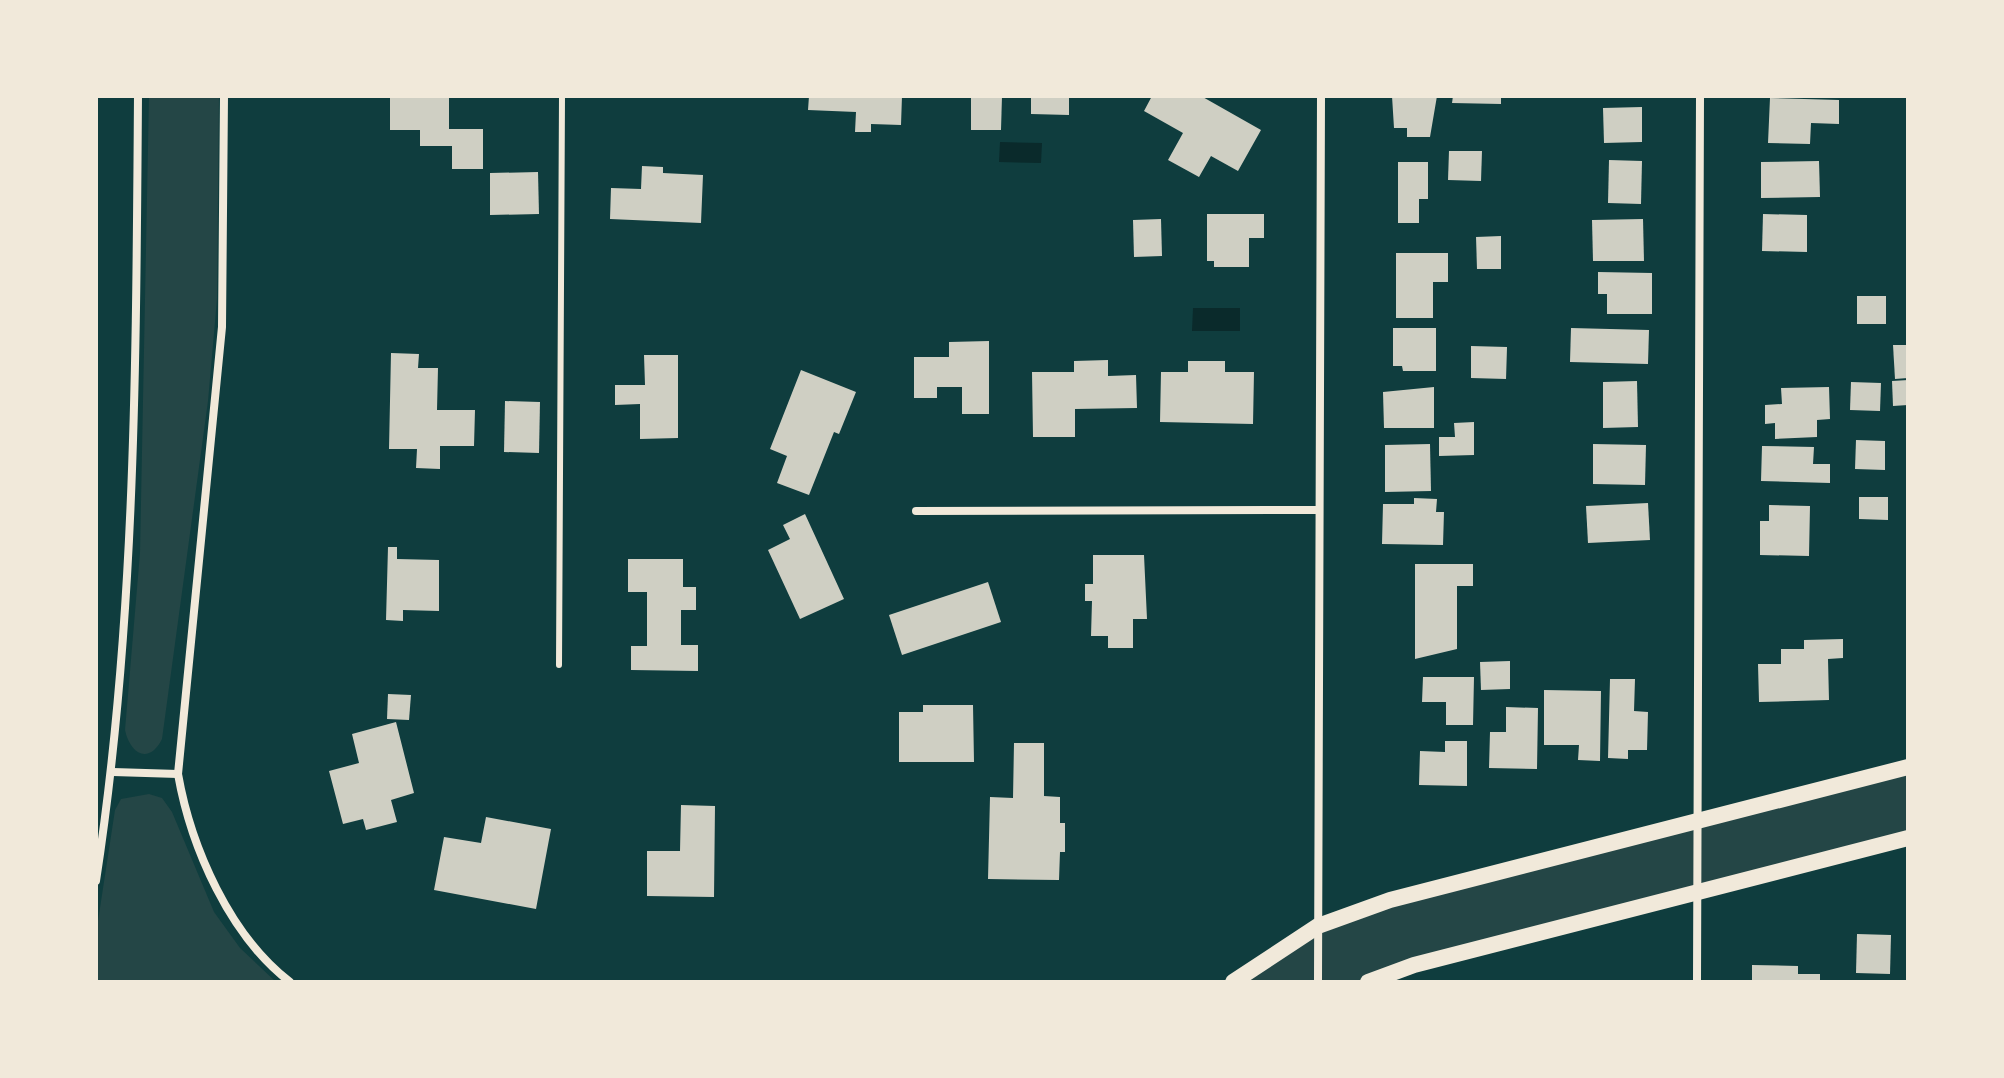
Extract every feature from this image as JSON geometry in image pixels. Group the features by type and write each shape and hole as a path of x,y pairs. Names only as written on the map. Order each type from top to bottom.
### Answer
{"main road":[{"path":"1233,982 1318,926 1390,900 1908,767"},
{"path":"1368,982 1414,965 1908,838"}],"street":[{"path":"96,881 113,772 131,533 138,96"},
{"path":"224,96 222,327 178,774 189,818 226,910 248,944 290,982"},
{"path":"1318,982 1321,96"},
{"path":"1697,982 1700,96"},
{"path":"916,511 1319,510"},
{"path":"113,772 178,774"}],"lane":[{"path":"559,665 562,96"}],"shaded area":[{"path":"149,96 219,96 217,299 208,401 162,739 157,747 146,754 135,750 125,730 140,553"},
{"path":"1000,142 1042,143 1041,163 999,162"},
{"path":"1193,308 1240,308 1240,331 1192,331"},
{"path":"1908,767 1908,838 1368,982 1233,982 1318,926"},
{"path":"149,794 162,798 172,812 214,912 240,948 276,982 96,982 96,934 115,810 121,799"}],"building":[{"path":"390,96 449,96 449,129 483,129 483,169 452,169 452,146 420,146 420,130 390,130"},
{"path":"809,96 902,96 901,125 871,124 871,132 855,132 856,112 808,110"},
{"path":"971,96 1002,96 1001,130 971,130"},
{"path":"1031,96 1069,96 1069,115 1031,114"},
{"path":"1152,96 1201,96 1261,130 1238,171 1211,156 1199,177 1168,160 1183,133 1144,111"},
{"path":"1392,96 1437,96 1430,137 1407,137 1407,128 1394,128"},
{"path":"1453,96 1501,96 1501,104 1452,103"},
{"path":"1770,98 1839,100 1839,124 1811,123 1810,144 1768,143"},
{"path":"1642,107 1642,142 1604,143 1603,108"},
{"path":"1449,151 1482,151 1481,181 1448,180"},
{"path":"1609,160 1642,161 1641,204 1608,203"},
{"path":"1819,161 1820,197 1761,198 1761,162"},
{"path":"1398,162 1428,162 1428,199 1419,199 1419,223 1398,223"},
{"path":"642,166 663,167 663,173 703,175 701,223 610,219 611,188 641,189"},
{"path":"538,172 539,214 490,215 490,173"},
{"path":"1207,214 1264,214 1264,238 1249,238 1249,267 1214,267 1214,261 1207,261"},
{"path":"1763,214 1807,215 1807,252 1762,251"},
{"path":"1161,219 1162,256 1134,257 1133,220"},
{"path":"1643,219 1644,261 1593,261 1592,220"},
{"path":"1501,236 1501,269 1477,269 1476,237"},
{"path":"1396,253 1448,253 1448,282 1433,282 1433,318 1396,318"},
{"path":"1598,272 1652,273 1652,314 1607,314 1607,294 1598,294"},
{"path":"1857,296 1886,296 1886,324 1857,324"},
{"path":"1393,328 1436,328 1436,371 1403,371 1402,366 1393,366"},
{"path":"1571,328 1649,330 1648,364 1570,362"},
{"path":"989,341 989,414 962,414 962,387 937,387 937,398 914,398 914,357 949,357 949,342"},
{"path":"1893,345 1908,345 1908,378 1895,379"},
{"path":"1471,346 1507,347 1506,379 1471,378"},
{"path":"391,353 419,354 418,368 438,368 437,410 475,410 474,446 440,446 440,469 416,468 417,449 389,449"},
{"path":"644,355 678,355 678,438 640,439 640,404 615,405 615,385 645,385"},
{"path":"1108,360 1108,376 1136,375 1137,408 1075,409 1075,437 1033,437 1032,372 1074,372 1074,361"},
{"path":"1188,361 1225,361 1225,372 1254,372 1253,424 1160,422 1161,372 1188,372"},
{"path":"801,370 856,392 839,434 834,432 809,495 777,483 787,456 770,449"},
{"path":"1908,380 1908,405 1893,406 1892,381"},
{"path":"1637,381 1638,427 1603,428 1603,382"},
{"path":"1851,382 1881,383 1880,411 1850,410"},
{"path":"1434,387 1434,428 1384,428 1383,392"},
{"path":"1829,387 1830,419 1817,420 1817,437 1775,439 1775,423 1765,424 1765,405 1782,404 1781,388"},
{"path":"505,401 540,402 539,453 504,452"},
{"path":"1474,422 1474,455 1439,456 1439,437 1455,437 1454,423"},
{"path":"1856,440 1885,441 1885,470 1855,469"},
{"path":"1430,444 1431,491 1385,492 1385,445"},
{"path":"1593,444 1646,445 1645,485 1593,484"},
{"path":"1762,446 1814,447 1813,464 1830,464 1830,483 1761,481"},
{"path":"1859,497 1888,497 1888,520 1859,519"},
{"path":"1414,498 1437,499 1436,512 1444,512 1443,545 1382,544 1383,504 1414,504"},
{"path":"1648,503 1650,540 1588,543 1586,506"},
{"path":"1769,505 1810,506 1809,556 1760,555 1760,521 1769,521"},
{"path":"805,514 844,599 800,619 768,550 790,539 783,525"},
{"path":"388,547 397,547 397,559 439,560 439,611 403,610 403,621 386,620"},
{"path":"1093,555 1144,555 1147,619 1133,619 1133,648 1108,648 1108,636 1091,636 1092,601 1085,601 1085,584 1093,584"},
{"path":"628,559 683,559 683,587 696,587 696,610 681,610 681,645 698,645 698,671 631,670 631,646 647,646 647,592 628,592"},
{"path":"1415,564 1473,564 1473,586 1457,586 1457,649 1415,659"},
{"path":"988,582 1001,622 902,655 889,615"},
{"path":"1843,639 1843,658 1828,659 1829,700 1759,702 1758,664 1781,664 1781,649 1804,649 1804,640"},
{"path":"1510,661 1510,689 1481,690 1480,662"},
{"path":"1423,677 1474,677 1473,725 1446,725 1446,702 1422,702"},
{"path":"1610,679 1635,679 1634,711 1648,712 1647,750 1628,750 1628,759 1608,758"},
{"path":"1544,690 1601,691 1600,761 1578,760 1579,745 1544,745"},
{"path":"388,694 411,695 409,720 387,719"},
{"path":"923,705 973,705 974,762 899,762 899,712 923,712"},
{"path":"1506,707 1538,708 1537,769 1489,768 1490,732 1506,732"},
{"path":"396,722 414,793 391,800 397,822 366,830 363,819 343,824 329,771 359,763 352,734"},
{"path":"1445,741 1467,741 1467,786 1419,785 1420,751 1445,752"},
{"path":"1014,743 1044,743 1044,796 1060,797 1060,823 1065,823 1065,852 1060,852 1059,880 988,879 990,797 1013,798"},
{"path":"681,805 715,806 714,897 647,896 647,851 680,851"},
{"path":"486,817 551,829 536,909 434,890 444,837 481,843"},
{"path":"1857,934 1891,935 1890,974 1856,973"},
{"path":"1752,965 1798,966 1798,974 1820,974 1820,982 1752,982"}]}
